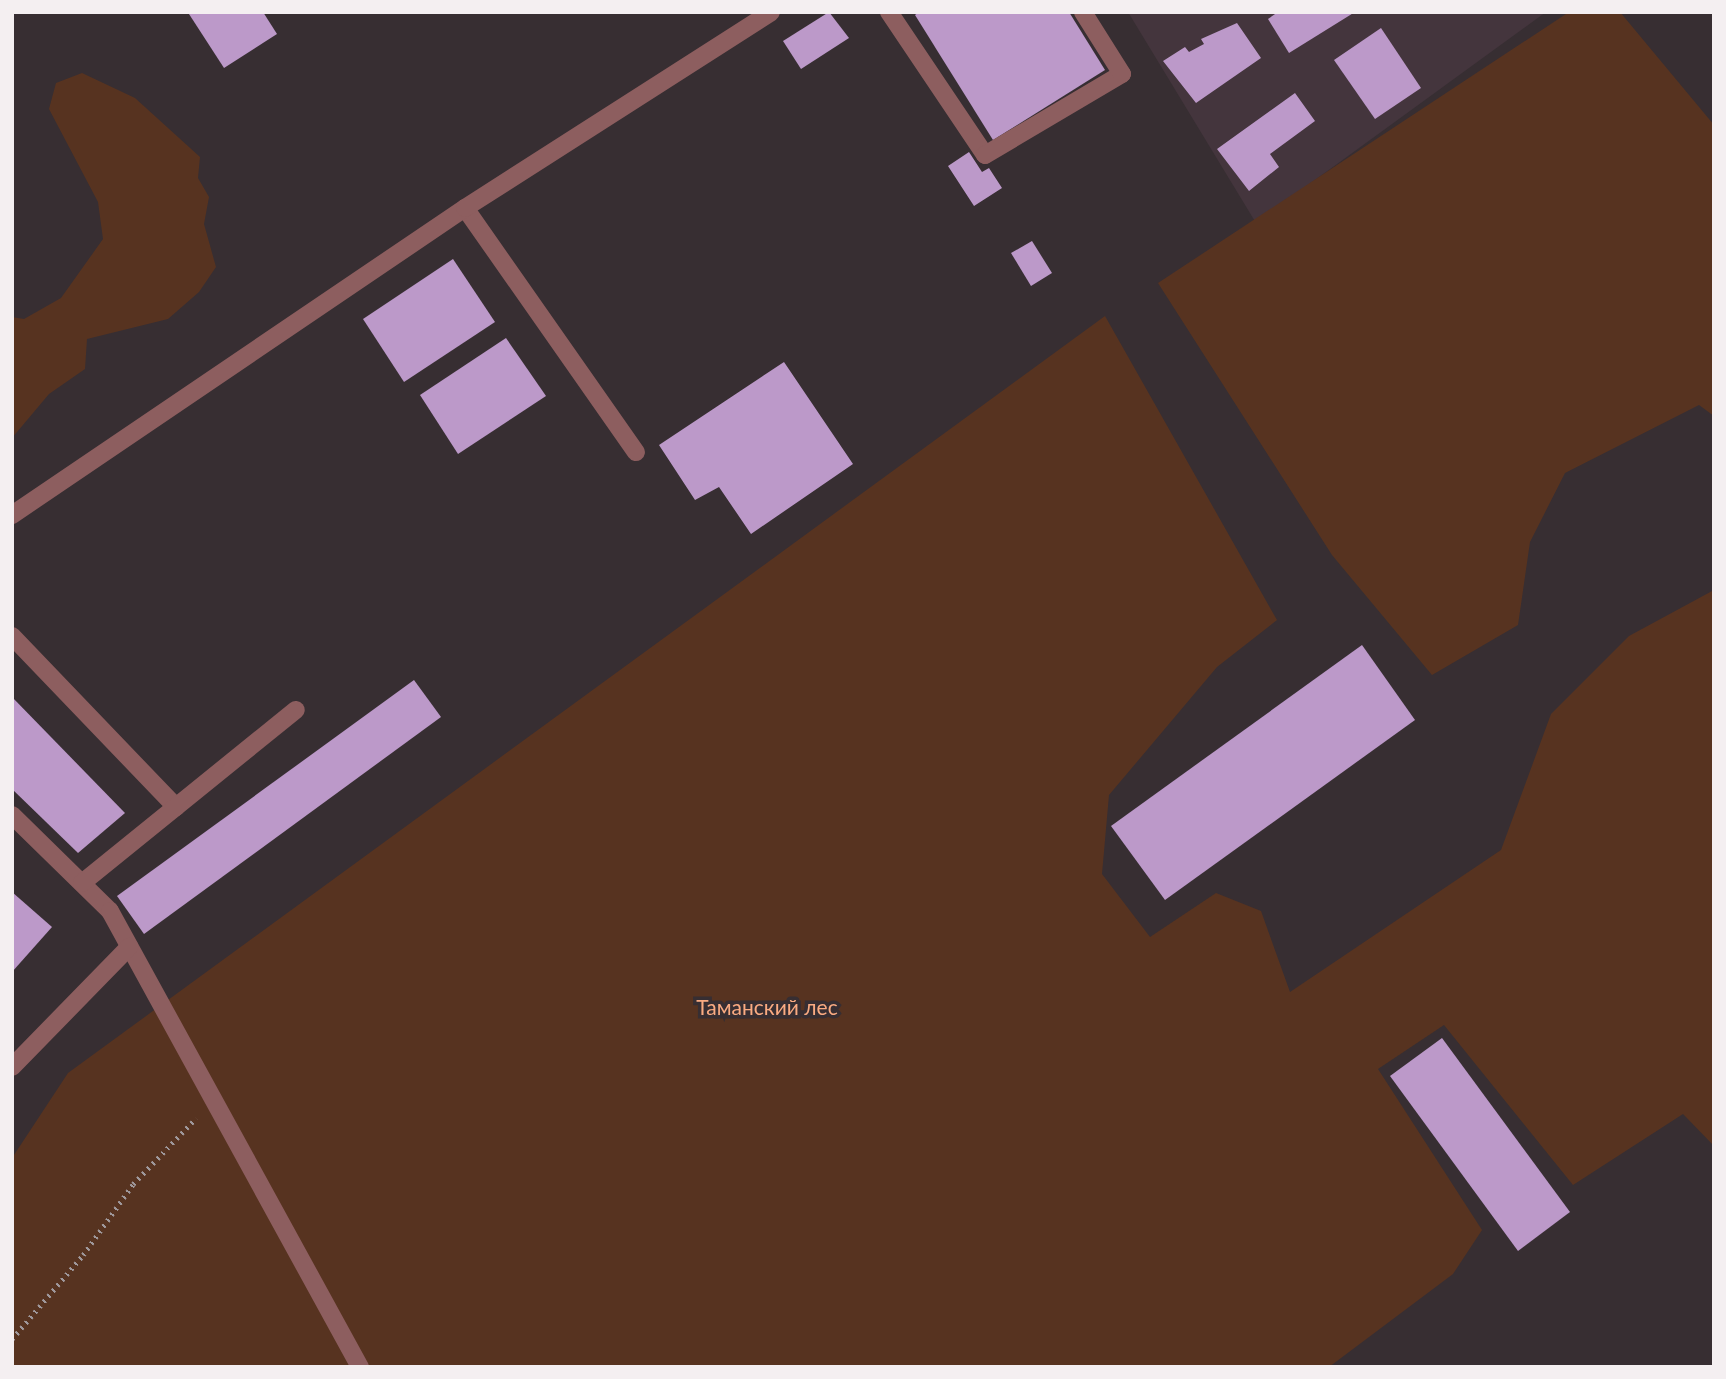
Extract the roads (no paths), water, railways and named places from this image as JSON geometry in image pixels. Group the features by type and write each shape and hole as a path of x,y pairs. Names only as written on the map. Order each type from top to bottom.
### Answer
{"street":[{"path":"12,515 465,208 772,12"},
{"path":"889,12 985,155 1122,74 1083,12"},
{"path":"465,208 636,452"},
{"path":"12,636 176,807"},
{"path":"82,883 296,710"},
{"path":"12,815 110,911 211,1102 360,1367"},
{"path":"12,1067 129,947"}],"park label":[{"name":"Таманский лес","path":"767,1007"}]}
